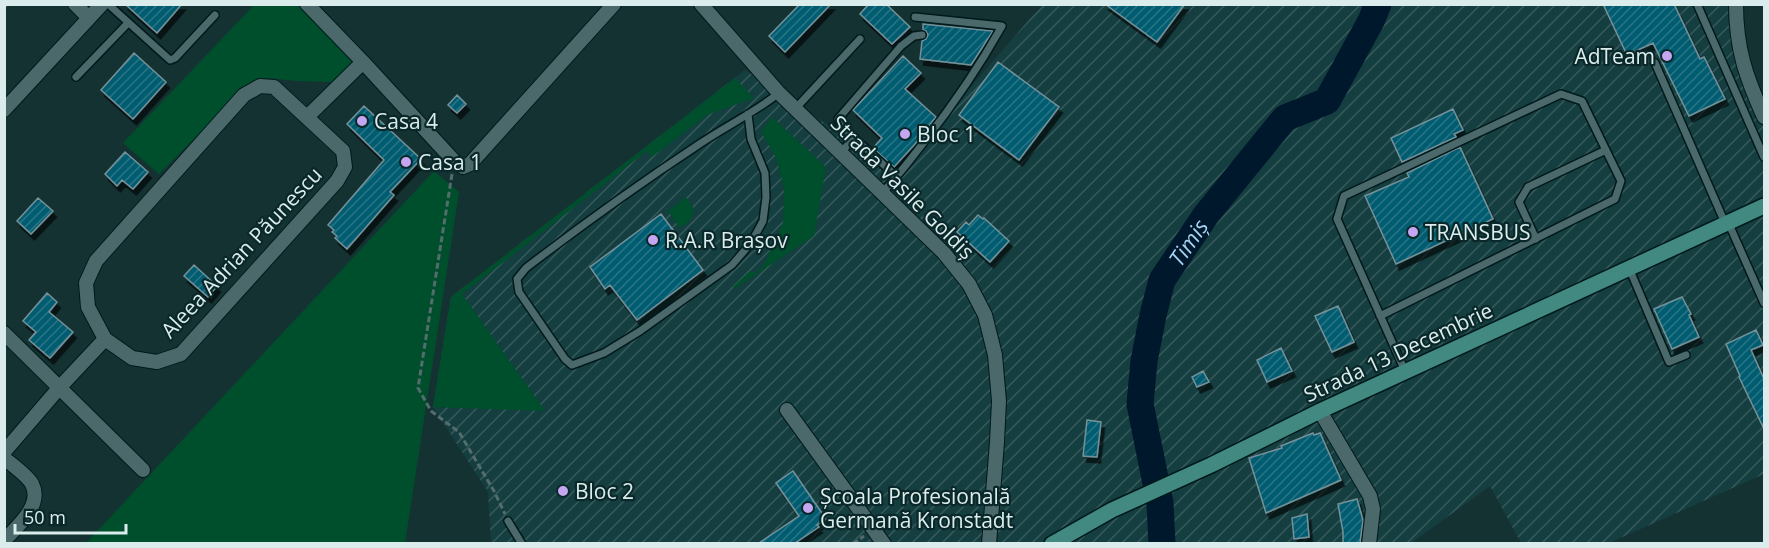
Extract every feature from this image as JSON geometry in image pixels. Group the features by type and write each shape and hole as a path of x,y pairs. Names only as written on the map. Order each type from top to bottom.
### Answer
{"main road":[{"name":"Strada 13 Decembrie","path":"1052,543 1112,510 1320,411 1764,206"}],"street":[{"path":"75,4 89,18"},
{"path":"4,110 102,4"},
{"path":"307,4 454,161 463,166 470,164 614,4"},
{"name":"Strada Vasile Goldiș","path":"701,4 779,93 944,253 969,284 985,315 995,355 999,401 989,543"},
{"path":"1736,4 1739,47 1744,72 1764,117"},
{"path":"307,117 363,62"},
{"name":"Aleea Adrian Păunescu","path":"260,86 274,87 343,151 345,166 337,181 181,354 158,362 132,358 105,339 88,307 86,283 96,261 244,95 260,86"},
{"path":"4,333 143,470"},
{"path":"4,452 105,339"},
{"path":"788,410 884,543"},
{"path":"1320,411 1370,496 1373,509 1369,543"},
{"path":"4,458 32,483 35,499 31,510 4,541"}],"lane":[{"path":"108,4 170,60 214,15"},
{"path":"1697,4 1764,157"},
{"path":"882,193 944,116 977,69 1002,26 915,17"},
{"path":"76,77 128,23"},
{"path":"897,177 841,126 838,119 900,46 914,36 922,35"},
{"path":"795,109 861,39"},
{"path":"1655,63 1764,303"},
{"path":"748,114 751,139 765,174 766,197 763,221 751,243 732,265 640,331 604,353 572,365 565,359 519,292 517,279 526,268 611,205 699,144 779,93"},
{"path":"1380,316 1615,199 1621,181 1582,101 1561,94 1344,196 1337,219 1380,316 1405,371"},
{"path":"841,153 854,138"},
{"path":"1536,239 1519,202 1528,187 1606,150"},
{"path":"1629,268 1669,362 1686,355"},
{"path":"508,521 522,543"}],"path":[{"path":"454,161 418,388 431,411 459,432 494,491 508,521"}],"shaded area":[{"path":"1042,5 1741,5 1751,74 1764,103 1764,474 1609,543 1521,543 1490,486 1411,543 491,543 488,492 433,407 451,297 745,70 861,147 893,176"}],"green space":[{"path":"254,5 297,5 356,62 332,82 268,78 245,88 159,174 123,143"},
{"path":"735,78 754,98 707,115 652,157 647,151 462,294 545,411 433,407 451,297"},
{"path":"772,117 826,167 814,236 734,289 733,287 750,271 756,273 765,263 783,223 784,189 776,157 761,132"},
{"path":"434,171 459,192 405,543 86,543"},
{"path":"686,197 694,209 690,221 679,227 668,211"}],"building":[{"path":"125,4 182,4 157,33"},
{"path":"800,4 831,4 785,52 769,36"},
{"path":"869,4 886,4 910,27 892,44 860,14"},
{"path":"1105,4 1185,4 1157,42"},
{"path":"1603,4 1674,4 1700,59 1704,57 1725,99 1689,116 1653,43 1627,55"},
{"path":"923,24 993,31 971,65 920,59 922,41 928,35 923,30"},
{"path":"134,53 166,82 133,119 101,90"},
{"path":"903,56 921,73 905,89 936,117 894,167 873,148 882,138 853,110"},
{"path":"998,62 1059,107 1019,160 959,115"},
{"path":"457,95 466,104 457,113 448,105"},
{"path":"364,106 421,159 390,192 394,195 347,249 335,238 337,236 332,232 334,230 328,225 384,160 347,124"},
{"path":"1453,109 1463,130 1454,134 1456,137 1402,162 1391,138"},
{"path":"1460,147 1493,219 1396,264 1365,196 1409,177 1407,173"},
{"path":"125,152 148,172 133,189 122,180 117,186 105,174"},
{"path":"38,198 53,211 31,234 17,221"},
{"name":"R.A.R Brașov","path":"661,214 703,270 637,320 610,285 605,289 590,267"},
{"path":"978,215 1009,241 990,262 957,232 966,222 969,225"},
{"path":"194,265 217,286 208,297 184,276"},
{"path":"47,293 57,302 49,312 73,332 50,358 29,340 36,332 23,321"},
{"path":"1682,297 1699,337 1672,349 1654,309"},
{"path":"1338,306 1354,342 1332,352 1315,316"},
{"path":"1756,330 1763,345 1751,350 1764,379 1764,429 1726,344"},
{"path":"1281,348 1292,371 1267,382 1257,360"},
{"path":"1203,371 1209,382 1197,387 1192,377"},
{"path":"1087,420 1101,422 1097,457 1083,456"},
{"path":"1313,433 1314,435 1320,433 1341,480 1266,513 1249,458 1282,448 1281,446"},
{"name":"Școala Profesională Germană Kronstadt","path":"793,471 826,519 817,525 819,527 795,543 759,543 799,516 776,483"},
{"path":"1357,499 1363,520 1360,543 1343,543 1338,504"},
{"path":"1307,514 1309,537 1294,539 1292,518"}],"waterway":[{"name":"Timiș","path":"1162,544 1160,503 1140,404 1144,361 1162,280 1206,215 1285,118 1327,101 1378,4"}],"place":[{"name":"AdTeam","path":"1667,56"},
{"name":"Casa 4","path":"362,121"},
{"name":"Bloc 1","path":"905,134"},
{"name":"Casa 1","path":"406,162"},
{"name":"TRANSBUS","path":"1413,232"},
{"name":"R.A.R Brașov","path":"653,240"},
{"name":"Bloc 2","path":"563,491"},
{"name":"Școala Profesională Germană Kronstadt","path":"808,508"}]}
